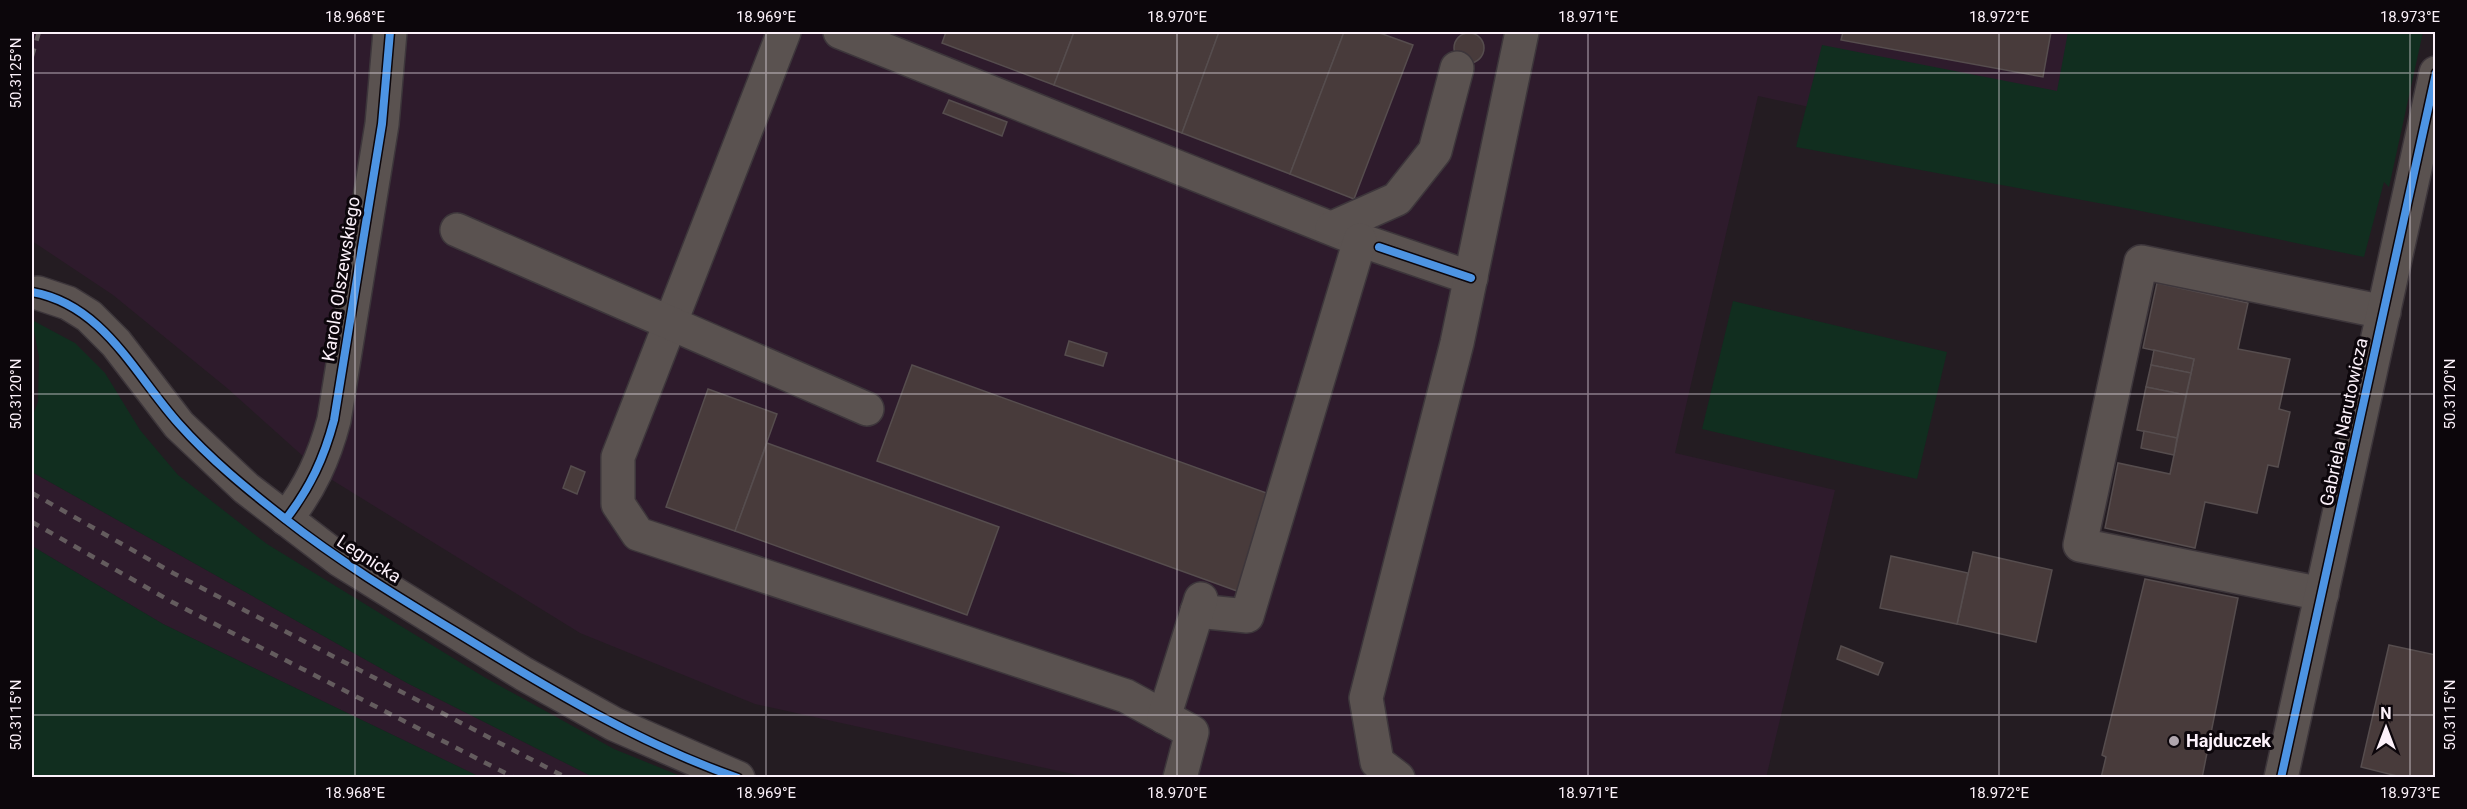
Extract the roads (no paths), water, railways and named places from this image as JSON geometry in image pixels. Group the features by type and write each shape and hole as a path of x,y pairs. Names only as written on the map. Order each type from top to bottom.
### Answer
{"street":[{"name":"Karola Olszewskiego","path":"285,519 313,480 325,453 334,420 382,124 390,32"},
{"path":"784,32 618,458 618,504 638,534 1126,696 1192,732 1180,777"},
{"path":"840,32 1357,238 1471,278"},
{"path":"1398,777 1377,762 1366,698 1458,343 1522,32"},
{"path":"1164,717 1199,605 1247,616 1357,238 1397,199 1435,151 1457,68"},
{"name":"Gabriela Narutowicza","path":"2281,777 2436,73"},
{"path":"456,230 867,409"},
{"path":"2322,594 2080,545 2141,262 2384,312"},
{"name":"Legnicka","path":"38,293 68,303 89,316 116,343 179,425 246,488 340,560 524,674 614,724 738,777"}],"railway":[{"path":"32,56 39,32"},
{"path":"32,493 173,573 567,778"},
{"path":"32,522 172,602 515,778"}],"place":[{"name":"Hajduczek","path":"2174,741"}]}
